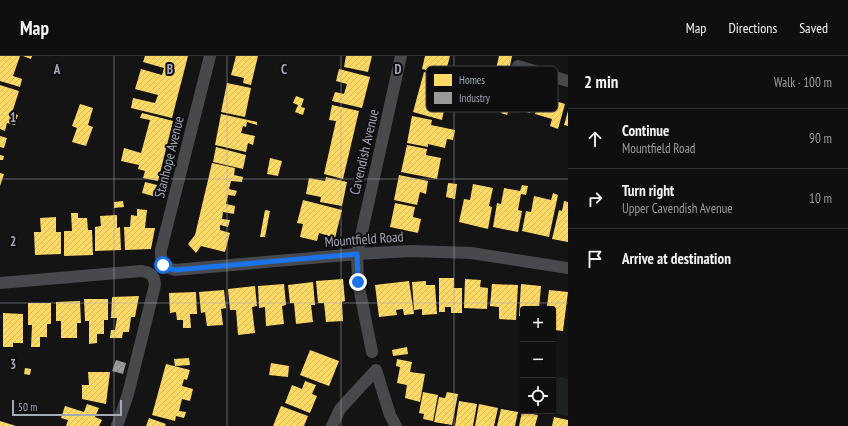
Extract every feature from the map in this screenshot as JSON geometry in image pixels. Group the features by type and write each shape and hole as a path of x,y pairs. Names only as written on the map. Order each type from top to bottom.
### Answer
{"street":[{"name":"Stanhope Avenue","path":"163,265 160,259 161,250 210,56"},
{"name":"Cavendish Avenue","path":"372,352 358,282 357,254 401,56"},
{"path":"558,78 568,81"},
{"name":"Mountfield Road","path":"163,265 175,270 357,254 411,251 471,253 568,268"},
{"path":"0,283 141,271 148,272 151,275 155,280 155,285 128,394 117,426"},
{"path":"332,426 340,409 376,370 390,415 396,426"}],"shaded area":[{"path":"556,377 568,379 568,416 556,414"}],"building: Homes":[{"path":"0,56 20,56 13,76 22,79 20,87 0,81"},
{"path":"23,56 32,56 31,59"},
{"path":"145,56 188,56 172,118 131,108 133,98 155,103 158,95 135,89 141,69 162,75 164,68 143,62"},
{"path":"236,56 258,56 251,85 243,83 244,78 231,75"},
{"path":"346,56 372,56 368,72 344,67"},
{"path":"425,56 450,56 447,66 426,66 426,70 422,69"},
{"path":"499,56 512,56 510,66 497,66"},
{"path":"339,69 370,77 362,108 332,101 335,92 344,94 347,84 336,81"},
{"path":"424,72 426,73 426,112 444,112 442,120 413,112"},
{"path":"227,83 251,88 245,117 221,112"},
{"path":"0,85 19,91 12,113 18,115 15,125 7,123 5,131 0,129"},
{"path":"296,96 304,99 301,107 305,108 303,115 295,112 298,105 293,103"},
{"path":"558,102 565,104 558,129 550,126 552,119 535,114 536,112 558,112"},
{"path":"80,104 93,108 88,125 93,127 86,146 72,142 77,128 72,126"},
{"path":"332,105 359,111 343,179 324,174 336,121 329,120"},
{"path":"568,111 568,126 564,125"},
{"path":"501,112 508,112 507,115"},
{"path":"142,113 173,121 158,181 143,178 145,171 138,169 139,165 121,161 124,148 141,153 150,120 140,118"},
{"path":"221,114 257,122 257,125 247,122 246,127 243,126 241,133 255,136 253,145 248,143 246,152 215,145"},
{"path":"412,116 432,120 431,125 455,130 453,140 447,139 445,148 428,144 428,147 407,143"},
{"path":"0,136 7,138 4,148 0,147"},
{"path":"407,145 427,149 426,155 441,158 437,179 401,172"},
{"path":"216,147 246,155 243,169 213,162"},
{"path":"0,155 4,156 3,160 0,160"},
{"path":"270,158 282,161 278,176 267,174"},
{"path":"212,163 235,168 234,175 243,177 242,182 231,181 229,189 237,191 235,196 228,195 226,204 235,206 234,214 223,212 222,219 230,220 228,227 220,225 220,230 230,233 225,252 201,246 196,253 188,244 195,235"},
{"path":"0,173 4,174 0,186"},
{"path":"399,175 428,181 426,194 420,192 417,205 394,200"},
{"path":"326,177 347,182 342,206 320,202 321,197 306,194 309,178 325,181"},
{"path":"145,182 157,185 153,196 142,193"},
{"path":"448,183 457,184 455,199 446,197"},
{"path":"473,184 493,188 489,206 492,207 488,229 459,222 464,199 470,200"},
{"path":"522,185 528,186 526,195 521,194 518,210 522,211 518,232 493,227 497,203 501,204 504,188 520,191"},
{"path":"553,193 558,195 549,237 522,231 526,211 531,212 534,196 551,200"},
{"path":"303,200 342,210 335,238 319,233 317,241 300,237 303,224 297,223"},
{"path":"123,201 124,207 114,208 114,202"},
{"path":"564,201 568,202 568,242 552,239 559,210 562,211"},
{"path":"395,203 415,207 413,217 421,219 418,233 390,227"},
{"path":"137,209 147,210 145,228 155,228 151,249 125,250 124,227 130,227 131,215 137,216"},
{"path":"265,210 270,211 265,237 260,237"},
{"path":"71,213 78,213 78,218 87,218 88,230 92,230 93,255 64,256 64,231 72,231"},
{"path":"117,215 117,228 120,227 121,250 95,251 95,227 101,226 100,216"},
{"path":"56,217 56,232 61,232 61,254 35,255 34,232 41,232 40,218"},
{"path":"439,278 454,278 454,288 462,288 462,313 451,313 451,307 445,307 445,312 439,312"},
{"path":"343,279 345,301 342,302 343,321 326,322 324,303 318,303 316,281"},
{"path":"465,279 481,280 480,287 488,288 487,309 464,308"},
{"path":"409,281 414,314 404,315 403,309 396,310 397,315 379,317 375,285"},
{"path":"426,281 426,285 435,285 437,314 422,315 422,309 414,310 412,282"},
{"path":"313,282 315,305 311,305 313,322 296,324 294,303 290,303 288,285"},
{"path":"284,284 286,305 282,306 284,324 266,326 265,307 259,308 258,286"},
{"path":"492,284 518,285 516,320 499,319 499,307 490,306"},
{"path":"521,284 541,286 539,306 520,306 519,316"},
{"path":"255,286 257,306 252,307 255,333 238,335 236,310 230,310 228,289"},
{"path":"224,290 226,308 221,309 223,325 207,326 205,312 201,313 199,292"},
{"path":"549,290 568,292 563,331 556,330 556,306 547,306"},
{"path":"196,292 197,314 190,314 191,328 183,328 183,320 177,320 176,312 170,313 169,293"},
{"path":"139,296 135,317 131,317 129,332 123,332 122,338 110,338 111,330 115,330 117,318 111,318 112,297"},
{"path":"84,299 108,299 108,320 104,320 104,334 97,334 97,343 89,344 89,321 85,321"},
{"path":"80,301 81,323 77,323 77,338 61,338 61,321 56,321 56,302"},
{"path":"28,303 51,303 51,324 47,324 47,337 40,337 40,347 31,347 32,325 28,325"},
{"path":"3,313 23,314 23,343 13,343 13,347 3,347"},
{"path":"407,347 408,354 393,356 392,350"},
{"path":"310,350 339,361 329,386 300,375"},
{"path":"189,358 190,365 175,366 174,359"},
{"path":"397,359 412,362 410,372 425,374 420,402 405,398 407,385 397,383 400,367 396,366"},
{"path":"271,363 289,366 288,377 269,375"},
{"path":"166,364 190,370 187,380 184,379 182,386 193,389 190,401 182,399 179,411 186,412 184,418 176,416 175,421 152,415"},
{"path":"25,368 31,369 30,375 24,374"},
{"path":"88,372 110,372 106,404 82,399 82,385 89,385"},
{"path":"305,381 316,385 312,394 317,396 310,413 285,403 292,385 302,389"},
{"path":"423,392 438,395 433,421 423,419 424,414 419,413"},
{"path":"447,392 458,394 452,425 434,422 439,397 445,398"},
{"path":"459,401 477,404 473,426 455,426"},
{"path":"87,404 99,408 95,417 102,420 99,426 66,426 68,420 61,418 65,406 84,412"},
{"path":"479,404 498,408 494,426 475,426"},
{"path":"281,406 308,416 304,426 273,426"},
{"path":"501,409 518,412 515,426 497,426"},
{"path":"522,414 538,415 535,426 519,426"},
{"path":"554,417 568,420 568,426 552,426"},
{"path":"149,418 166,424 165,426 146,426"},
{"path":"0,421 16,426 0,426"}],"building: Industry":[{"path":"116,360 126,363 123,374 112,371"}],"route":[{"path":"163,265 175,270 357,254 358,282"}]}
